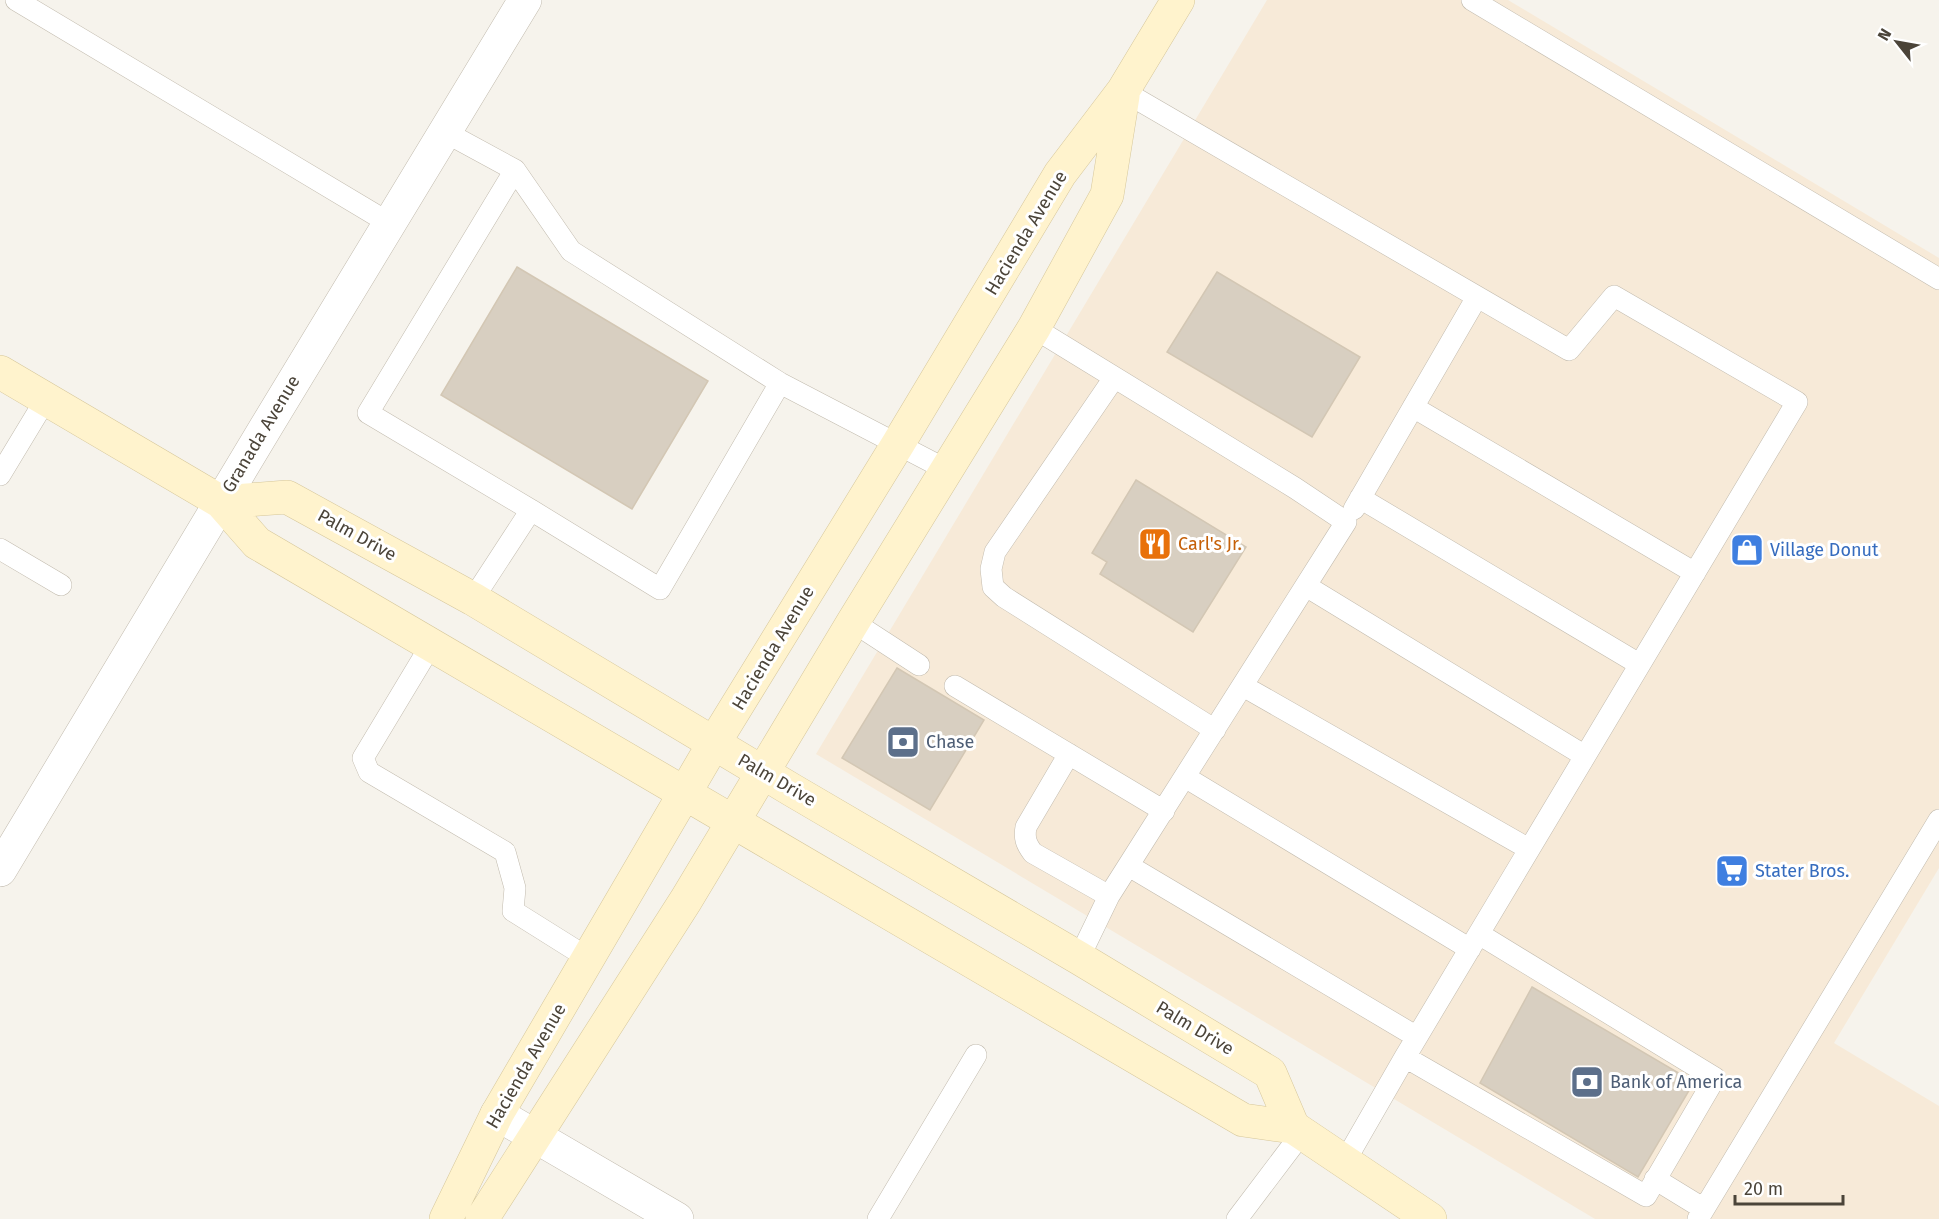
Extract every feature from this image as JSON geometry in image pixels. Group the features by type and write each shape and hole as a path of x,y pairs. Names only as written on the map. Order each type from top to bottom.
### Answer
{"main road":[{"name":"Hacienda Avenue","path":"446,1219 497,1114 714,743 898,444 1060,174 1123,91 1178,0"},
{"name":"Hacienda Avenue","path":"482,1219 686,900 853,622 1034,328 1107,195 1123,91"},
{"path":"0,372 220,502 257,543 1244,1120 1297,1130 1430,1219"},
{"name":"Palm Drive","path":"220,502 287,497 473,599 1270,1073 1297,1130"}],"street":[{"name":"Granada Avenue","path":"0,870 525,0"},
{"path":"497,1114 677,1219"}],"lane":[{"path":"16,0 389,224"},
{"path":"1472,0 1939,279"},
{"path":"1123,91 1569,350 1614,296 1797,402 1405,1056 1344,1163"},
{"path":"445,132 515,170 571,251 780,383 947,470"},
{"path":"515,170 368,413 660,589 780,383"},
{"path":"1079,958 1110,896 1346,522 1477,297"},
{"path":"1034,328 1295,488 1346,522"},
{"path":"1114,378 995,552 991,569 993,587 1004,597 1215,730"},
{"path":"0,476 46,399"},
{"path":"1413,407 1695,573"},
{"path":"1360,498 1639,664"},
{"path":"473,599 531,510"},
{"path":"0,549 61,585"},
{"path":"1306,586 1585,756"},
{"path":"853,622 919,665"},
{"path":"431,645 363,758 369,772 505,852 515,888 513,910 588,958"},
{"path":"956,686 1164,811"},
{"path":"1243,686 1529,849"},
{"path":"1069,754 1026,827 1027,846 1033,853 1110,896"},
{"path":"1185,777 1716,1078 1646,1196 1405,1056"},
{"path":"1655,1179 1701,1214 1939,820"},
{"path":"1129,866 1417,1037"},
{"path":"878,1219 976,1055"},
{"path":"1237,1219 1297,1130"}],"shaded area":[{"path":"1267,0 1508,0 1939,258 1939,868 1834,1043 1939,1106 1939,1219 1595,1219 816,754"}],"building":[{"path":"517,267 708,381 632,509 441,395"},
{"path":"1217,272 1360,357 1312,437 1167,352"},
{"path":"1136,480 1246,547 1193,632 1100,574 1107,562 1092,553"},
{"path":"897,668 984,720 930,810 842,758"},
{"name":"Bank of America","path":"1532,987 1694,1082 1638,1177 1480,1083"}],"place":[{"name":"Carl's Jr.","path":"1155,544"},
{"name":"Village Donut","path":"1747,550"},
{"name":"Chase","path":"903,742"},
{"name":"Stater Bros.","path":"1732,871"},
{"name":"Bank of America","path":"1587,1082"}]}
